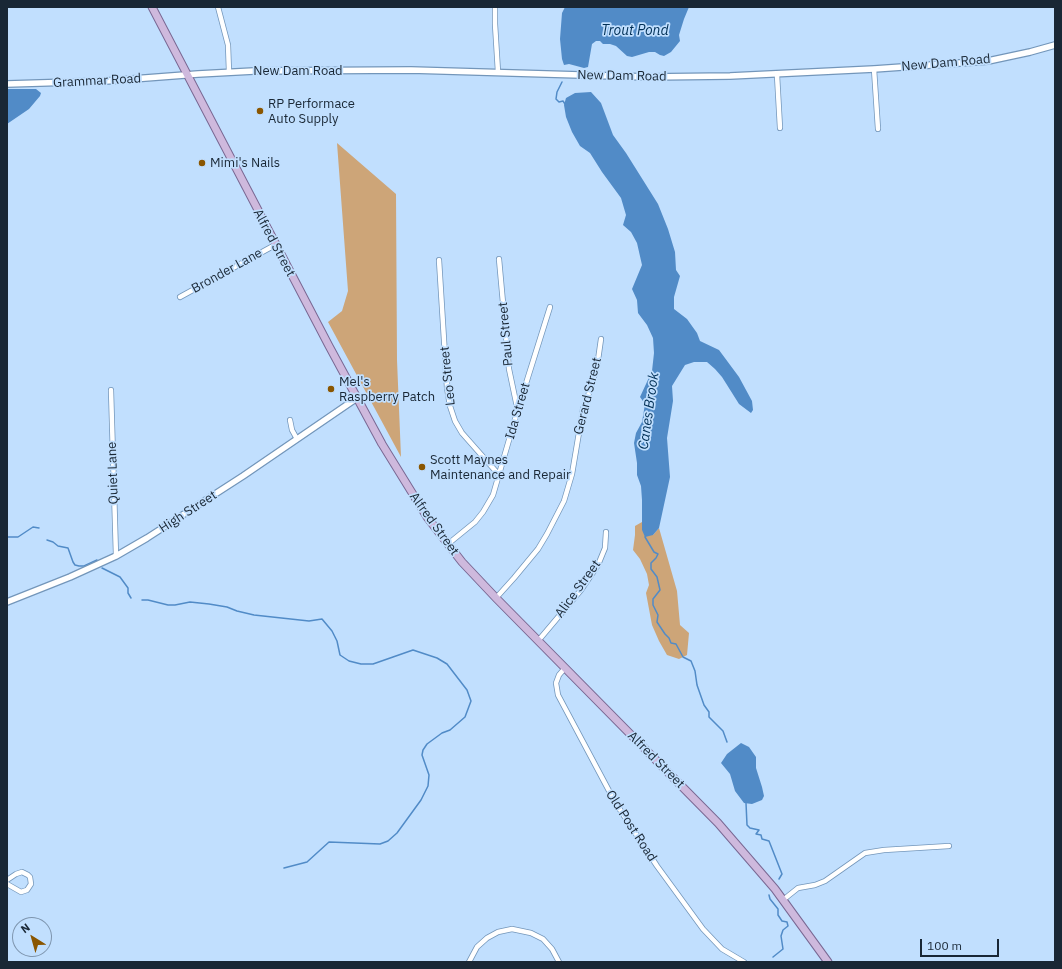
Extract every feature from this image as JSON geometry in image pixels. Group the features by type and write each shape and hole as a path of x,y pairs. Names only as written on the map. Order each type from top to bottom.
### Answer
{"main road":[{"name":"Alfred Street","path":"152,7 275,245 357,398 404,482 427,517 448,544 496,598 718,823 759,869 828,962"}],"street":[{"path":"218,7 228,45 229,72"},
{"path":"495,7 494,24 498,72"},
{"name":"New Dam Road","path":"187,75 229,72 408,70 648,77 777,75 988,61 1055,45"},
{"path":"874,69 878,129"},
{"name":"Grammar Road","path":"7,84 102,82 187,75"},
{"path":"777,75 780,128"},
{"name":"Bronder Lane","path":"180,297 275,245"},
{"name":"Paul Street","path":"498,259 509,369 518,409"},
{"name":"Leo Street","path":"439,260 447,388 450,406 455,421 462,433 500,476"},
{"name":"Ida Street","path":"448,544 475,522 493,495 550,307"},
{"name":"Gerard Street","path":"496,598 519,573 538,548 564,501 572,474 583,409 592,385 598,360 601,338"},
{"name":"Quiet Lane","path":"110,390 116,556"},
{"name":"High Street","path":"7,602 70,577 116,556 184,515 357,398"},
{"path":"290,420 292,430 297,439"},
{"name":"Alice Street","path":"538,641 581,590 598,565 605,548 606,532"},
{"name":"Old Post Road","path":"565,668 559,675 556,683 558,695 615,802 657,866 702,929 722,949 744,962"},
{"path":"783,900 798,888 815,885 825,881 865,853 884,850 949,846"},
{"path":"7,880 22,872 30,877 31,884 27,890 21,892 7,884"},
{"path":"469,962 477,947 487,938 498,932 512,929 525,931 543,939 552,949 559,962"}],"shaded area":[{"path":"337,143 396,194 397,360 401,457 328,322 342,311 348,291"},
{"path":"642,522 642,530 653,535 659,528 677,591 680,625 689,633 687,655 679,659 667,655 652,625 646,593 649,585 647,574 640,559 633,550 635,526"}],"water":[{"name":"Trout Pond","path":"565,7 689,7 679,35 680,41 671,52 664,56 655,52 649,52 632,57 627,56 616,46 603,44 600,41 596,41 592,44 588,67 584,68 569,64 564,65 562,59 560,39 562,13"},
{"path":"7,89 36,89 41,93 29,109 7,124"},
{"path":"591,92 601,103 613,135 658,204 668,229 675,252 676,270 680,276 674,297 674,309 687,319 697,333 700,341 719,350 739,377 752,401 753,410 751,413 739,404 722,377 707,362 694,362 685,365 672,386 673,401 667,438 670,477 659,528 653,535 645,537 642,530 641,486 637,475 634,443 636,433 642,422 645,404 640,397 652,371 654,353 653,338 647,325 638,313 637,300 632,289 642,265 637,243 631,232 623,225 626,215 621,198 590,153 580,146 566,117 564,105 566,98 575,93"},
{"path":"741,743 749,747 756,757 756,768 764,796 762,800 752,804 744,803 735,791 730,774 721,763 727,754"}],"waterway":[{"name":"Canes Brook","path":"562,82 557,92 556,99 559,102 563,101 565,104"},
{"path":"7,537 18,537 33,527 39,528"},
{"name":"Canes Brook","path":"646,535 645,537 654,552 658,554 651,563 651,569 657,577 660,590 653,599 653,605 658,615 657,622 671,643 676,644 683,657 691,661 695,671 697,685 704,705 709,712 709,717 723,731 727,742"},
{"path":"47,540 58,546 68,548 75,565 84,566 97,560"},
{"path":"102,568 120,577 128,588 128,593 131,598"},
{"path":"142,600 168,605 190,602 209,604 227,607 254,615 309,621 322,619 332,631 337,641 340,655 349,661 361,664 373,664 413,650 437,658 447,664 467,690 471,701 465,717 450,730 442,733 427,744 423,750 422,755 429,775 428,786 421,800 397,833 388,841 380,844 329,842 307,862 284,868"},
{"name":"Canes Brook","path":"746,803 747,825 750,828 759,830 756,834 761,835 762,839 769,841 782,874 779,879"},
{"name":"Canes Brook","path":"769,895 770,899 778,909 778,915 782,921 787,922 788,926 783,930 781,936 783,949 773,957"}],"place":[{"name":"RP Performace Auto Supply","path":"260,111"},
{"name":"Mimi's Nails","path":"202,163"},
{"name":"Mel's Raspberry Patch","path":"331,389"},
{"name":"Scott Maynes Maintenance and Repair","path":"422,467"}]}
